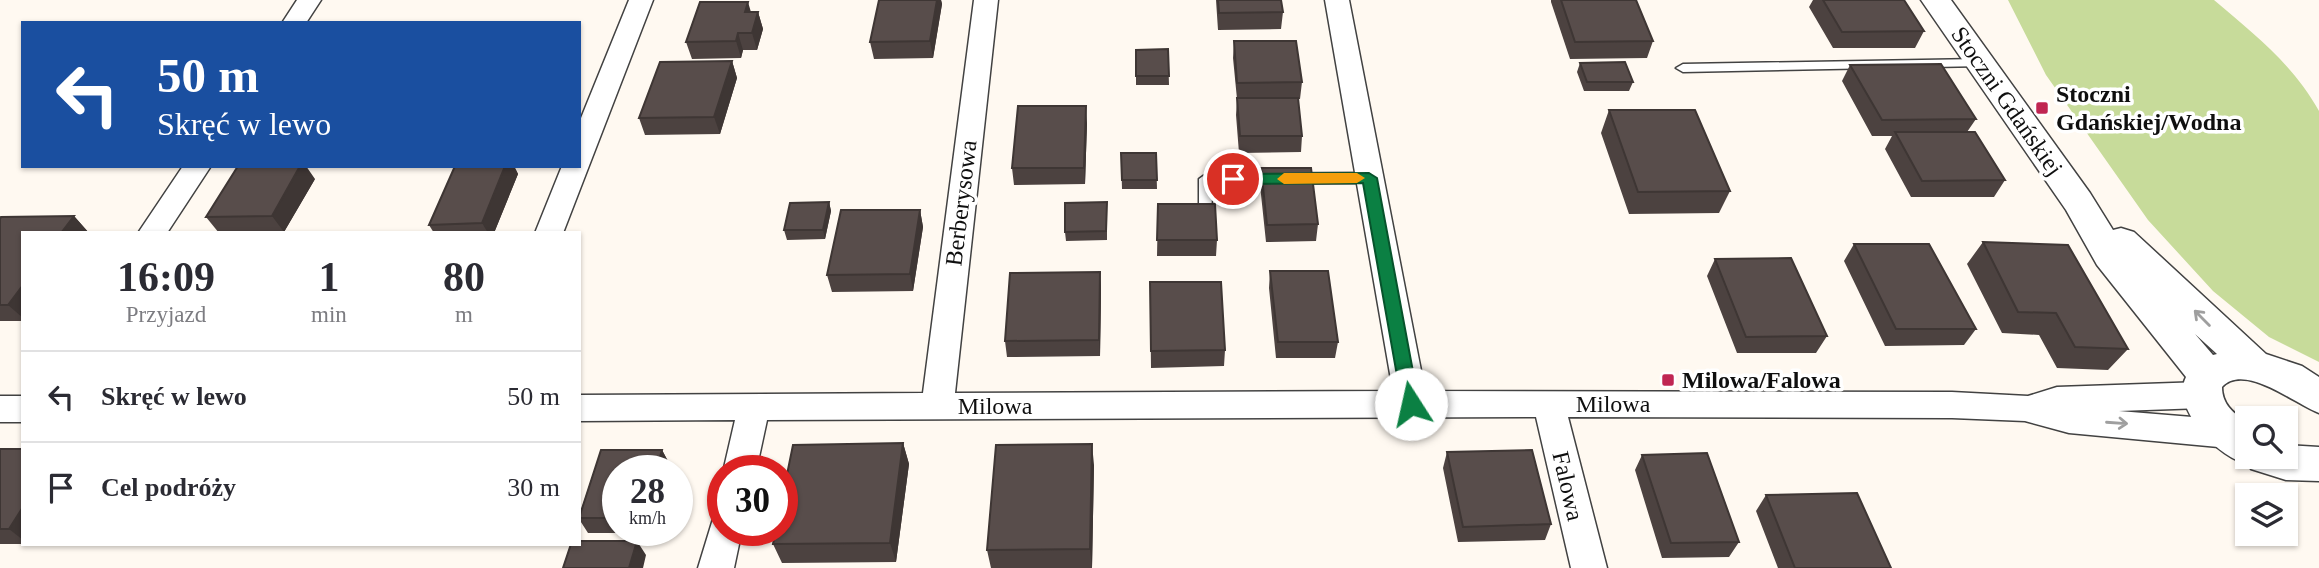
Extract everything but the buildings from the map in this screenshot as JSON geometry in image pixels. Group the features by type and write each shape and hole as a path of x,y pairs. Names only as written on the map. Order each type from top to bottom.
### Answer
{"street":[{"path":"295,21 309,0"},
{"path":"581,152 641,0"},
{"name":"Berberysowa","path":"937,406 986,0"},
{"path":"1337,0 1411,404"},
{"name":"Stoczni Gdańskiej","path":"1936,0 2078,202 2110,256 2204,385 2211,415 2235,438"},
{"path":"153,231 196,168"},
{"path":"550,231 575,168"},
{"name":"Stoczni Gdańskiej","path":"2078,202 2252,364"},
{"path":"2204,385 2225,365 2252,364 2290,377 2315,391"},
{"name":"Milowa","path":"2025,408 2057,400 2204,385"},
{"name":"Milowa","path":"581,408 1766,403 2025,408 2068,420 2179,428 2235,440"},
{"name":"Falowa","path":"1549,404 1589,568"},
{"path":"743,455 754,408"},
{"path":"0,409 21,409"},
{"path":"716,568 721,546"}],"lane":[{"path":"1683,68 1979,63"},
{"path":"1206,207 1206,179 1369,178"}],"green space":[{"path":"2008,0 2214,0 2285,64 2319,111 2319,362 2269,337 2213,291 2148,220 2046,75"}],"slow traffic":[{"path":"1284,179 1357,178"}],"place":[{"name":"Stoczni Gdańskiej/Wodna","path":"2042,108"},
{"name":"Milowa/Falowa","path":"1668,380"}],"route":[{"path":"1233,179 1369,178 1411,404"}]}
